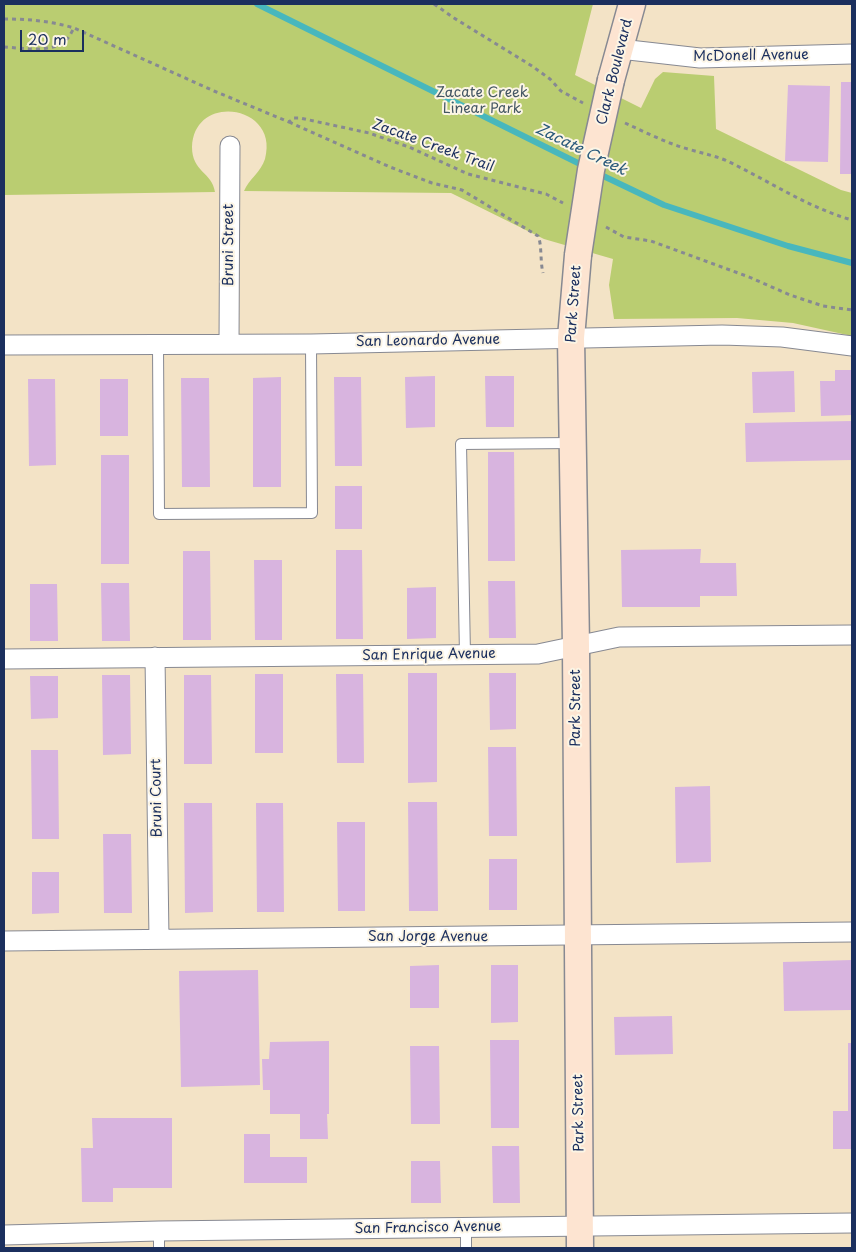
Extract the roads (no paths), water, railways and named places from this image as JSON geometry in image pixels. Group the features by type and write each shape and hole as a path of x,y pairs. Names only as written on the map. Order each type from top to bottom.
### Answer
{"main road":[{"name":"Clark Boulevard","path":"591,170 632,4"},
{"name":"Park Street","path":"580,1237 576,646 571,338 578,255 591,170"}],"street":[{"name":"McDonell Avenue","path":"620,49 700,58 852,54"},
{"name":"Bruni Street","path":"229,344 230,146"},
{"name":"San Leonardo Avenue","path":"4,345 311,344 722,335 782,337 852,346"},
{"name":"San Enrique Avenue","path":"4,659 538,654 619,637 852,635"},
{"name":"Bruni Court","path":"155,657 159,939"},
{"name":"San Jorge Avenue","path":"4,941 852,932"},
{"name":"San Francisco Avenue","path":"4,1235 159,1240 466,1228 580,1237 852,1223"}],"lane":[{"path":"158,345 159,514 312,513 311,344"},
{"path":"465,655 461,444 572,443"},
{"path":"466,1228 466,1248"}],"waterway":[{"name":"Zacate Creek","path":"257,4 586,167"},
{"name":"Zacate Creek","path":"597,173 664,205 788,246 852,263"}],"park label":[{"name":"Zacate Creek Linear Park","path":"482,102"}]}
